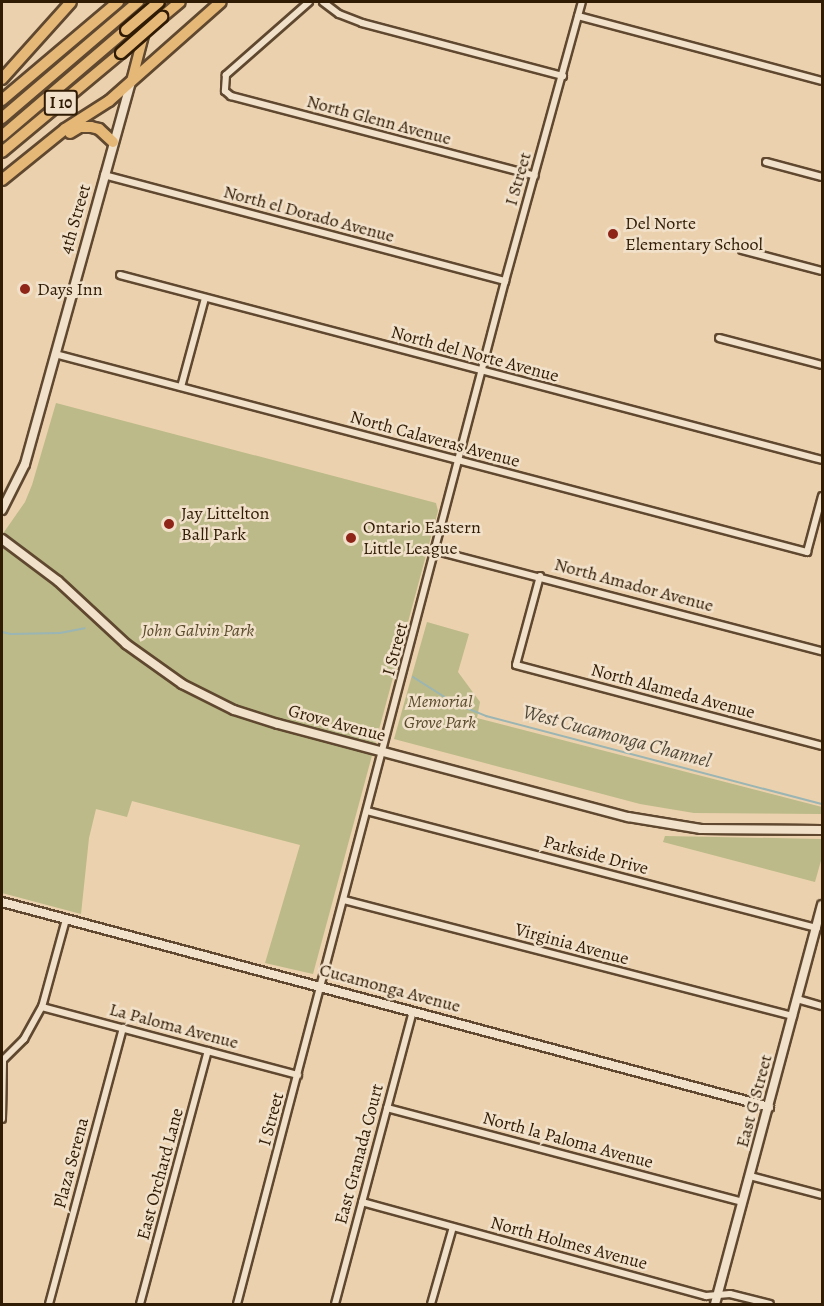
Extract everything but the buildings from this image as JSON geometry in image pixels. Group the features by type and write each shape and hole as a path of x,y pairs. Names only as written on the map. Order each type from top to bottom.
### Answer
{"highway":[{"path":"2,79 71,2"},
{"name":"I 10","path":"2,100 117,2"},
{"path":"2,136 159,2"},
{"name":"I 10","path":"2,152 180,2"},
{"path":"49,145 65,129 109,101 221,2"},
{"path":"2,118 135,3"},
{"path":"2,180 49,145 84,126 99,129 114,142"}],"main road":[{"name":"4th Street","path":"2,510 25,464 152,2"},
{"name":"Grove Avenue","path":"2,539 58,581 126,644 182,684 245,713 382,752 667,825 737,830 822,830"},
{"name":"Cucamonga Avenue","path":"2,903 769,1107"},
{"name":"East G Street","path":"715,1305 822,905"}],"street":[{"name":"North Glenn Avenue","path":"309,2 226,75 225,91 231,96 535,176"},
{"path":"324,2 339,14 362,23 563,76"},
{"name":"I Street","path":"237,1305 437,550 482,371 582,2"},
{"path":"578,16 822,81"},
{"path":"766,162 822,177"},
{"name":"North el Dorado Avenue","path":"104,175 506,281"},
{"path":"741,250 822,271"},
{"name":"North del Norte Avenue","path":"120,275 822,460"},
{"path":"181,387 205,298"},
{"path":"719,338 822,365"},
{"name":"North Calaveras Avenue","path":"55,354 807,552 822,495"},
{"name":"North Amador Avenue","path":"437,550 822,651"},
{"name":"North Alameda Avenue","path":"540,576 516,665 822,746"},
{"name":"Parkside Drive","path":"367,811 816,928"},
{"name":"Virginia Avenue","path":"344,900 793,1016"},
{"path":"2,1119 2,1060 24,1039 42,1007 66,919"},
{"path":"798,999 822,1006"},
{"name":"La Paloma Avenue","path":"42,1007 298,1075"},
{"name":"East Granada Court","path":"334,1305 413,1011"},
{"name":"Plaza Serena","path":"49,1305 123,1028"},
{"name":"East Orchard Lane","path":"140,1305 208,1051"},
{"name":"North la Paloma Avenue","path":"387,1107 742,1202"},
{"path":"750,1176 822,1195"},
{"name":"North Holmes Avenue","path":"362,1202 706,1296 730,1294 770,1305"},
{"path":"431,1305 453,1227"}],"green space":[{"name":"John Galvin Park","path":"56,403 436,503 438,511 313,974 265,963 300,845 132,801 127,817 96,809 89,838 81,914 2,893 2,535 25,502 32,485"},
{"name":"Memorial Grove Park","path":"427,622 469,634 458,672 480,702 477,718 822,807 822,814 694,813 640,804 394,739"},
{"path":"665,836 821,839 822,857 815,882 663,842"}],"waterway":[{"name":"West Cucamonga Channel","path":"2,632 11,634 60,633 85,628"},
{"name":"West Cucamonga Channel","path":"413,677 454,703 486,716 822,804"}],"place":[{"name":"Del Norte Elementary School","path":"613,234"},
{"name":"Days Inn","path":"25,289"},
{"name":"Jay Littelton Ball Park","path":"169,524"},
{"name":"Ontario Eastern Little League","path":"351,538"}]}
